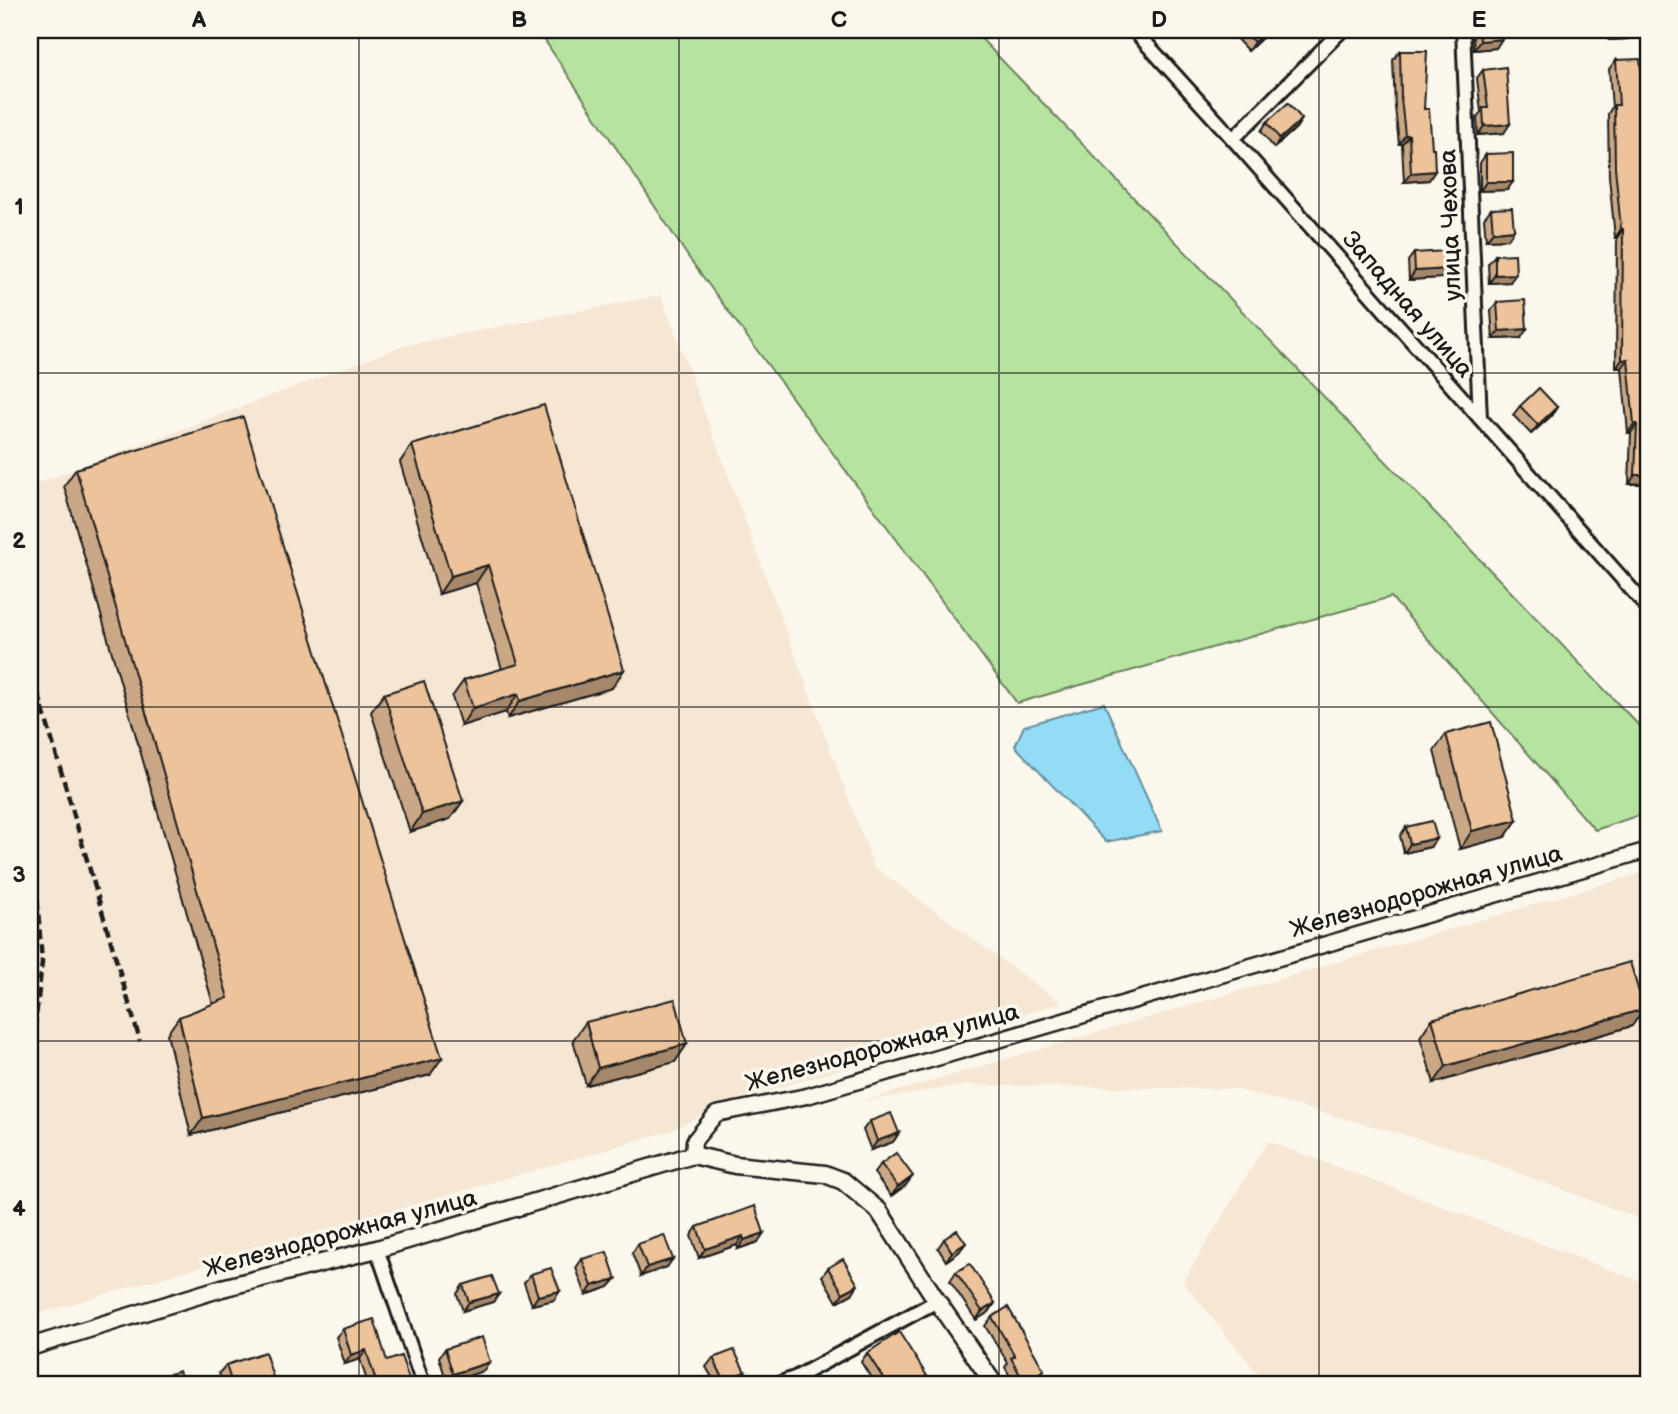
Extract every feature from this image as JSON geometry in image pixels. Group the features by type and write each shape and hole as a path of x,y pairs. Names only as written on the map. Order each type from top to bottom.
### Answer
{"main road":[{"name":"Железнодорожная улица","path":"30,1348 222,1288 377,1249 693,1155"},
{"path":"693,1155 736,1165 825,1174 843,1181 879,1212 994,1384"}],"street":[{"name":"Западная улица","path":"1134,30 1648,608"},
{"path":"1233,139 1342,30"},
{"name":"улица Чехова","path":"1463,30 1480,418"},
{"name":"Железнодорожная улица","path":"693,1155 694,1141 716,1114 807,1096 1648,850"},
{"path":"377,1249 423,1384"},
{"path":"778,1384 795,1378 937,1301"}],"shaded area":[{"path":"661,295 874,867 1061,1003 725,1104 670,1131 30,1316 30,483 33,485 406,345"},
{"path":"1648,871 1648,1222 1453,1148 1235,1089 964,1085 860,1102"},
{"path":"1268,1141 1648,1284 1648,1384 1266,1384 1183,1282"}],"green space":[{"path":"538,30 973,30 1648,735 1648,812 1595,830 1391,597 1017,703 689,258"}],"water":[{"path":"1104,703 1162,831 1106,842 1015,746 1024,726"}],"building":[{"path":"1242,30 1268,30 1254,42"},
{"path":"1479,30 1501,30 1502,39 1480,41"},
{"path":"1400,51 1427,51 1424,109 1429,109 1435,171 1411,173 1409,135 1405,135 1401,98"},
{"path":"1640,59 1647,128 1643,167 1640,167 1646,274 1645,335 1648,334 1648,475 1635,475 1637,424 1634,424 1628,359 1622,360 1623,229 1615,167 1614,105 1619,105 1616,60"},
{"path":"1506,67 1510,124 1484,126 1483,108 1488,108 1483,70"},
{"path":"1288,103 1302,119 1280,139 1267,122"},
{"path":"1513,153 1513,182 1486,182 1486,154"},
{"path":"1512,208 1514,230 1493,232 1491,209"},
{"path":"1447,251 1448,269 1415,271 1414,253"},
{"path":"1515,254 1516,274 1495,275 1495,255"},
{"path":"1525,300 1527,329 1499,331 1497,302"},
{"path":"1539,388 1557,407 1538,425 1520,406"},
{"path":"544,405 624,670 520,701 518,694 473,708 464,680 518,664 488,565 451,576 412,445"},
{"path":"243,417 442,1058 203,1118 179,1017 228,998 76,469"},
{"path":"424,681 463,801 422,814 384,694"},
{"path":"1491,722 1517,820 1472,831 1446,734"},
{"path":"1432,821 1437,838 1410,844 1406,827"},
{"path":"1630,962 1644,1009 1446,1066 1432,1019"},
{"path":"675,999 687,1044 598,1068 586,1022"},
{"path":"891,1113 899,1133 877,1141 870,1121"},
{"path":"896,1153 913,1176 898,1187 881,1164"},
{"path":"755,1206 764,1233 744,1240 743,1236 705,1249 697,1227"},
{"path":"957,1230 966,1243 952,1252 944,1239"},
{"path":"664,1235 673,1259 647,1267 638,1244"},
{"path":"607,1252 616,1279 592,1286 582,1259"},
{"path":"843,1259 858,1285 843,1293 828,1268"},
{"path":"970,1264 995,1303 982,1311 956,1272"},
{"path":"551,1268 560,1291 538,1296 531,1274"},
{"path":"492,1276 499,1294 469,1302 463,1285"},
{"path":"1008,1307 1044,1370 1024,1382 1011,1358 1015,1356 992,1317"},
{"path":"374,1319 387,1361 401,1356 410,1382 377,1384 366,1350 351,1355 343,1329"},
{"path":"899,1332 927,1376 913,1384 887,1384 867,1353"},
{"path":"482,1337 490,1362 453,1374 445,1349"},
{"path":"734,1350 745,1372 724,1380 713,1358"},
{"path":"265,1352 274,1380 260,1384 232,1384 226,1365"},
{"path":"179,1371 184,1384 163,1384 161,1377"}],"railway":[{"path":"30,665 140,1041"},
{"path":"30,855 37,896 42,962 30,1072"}]}
